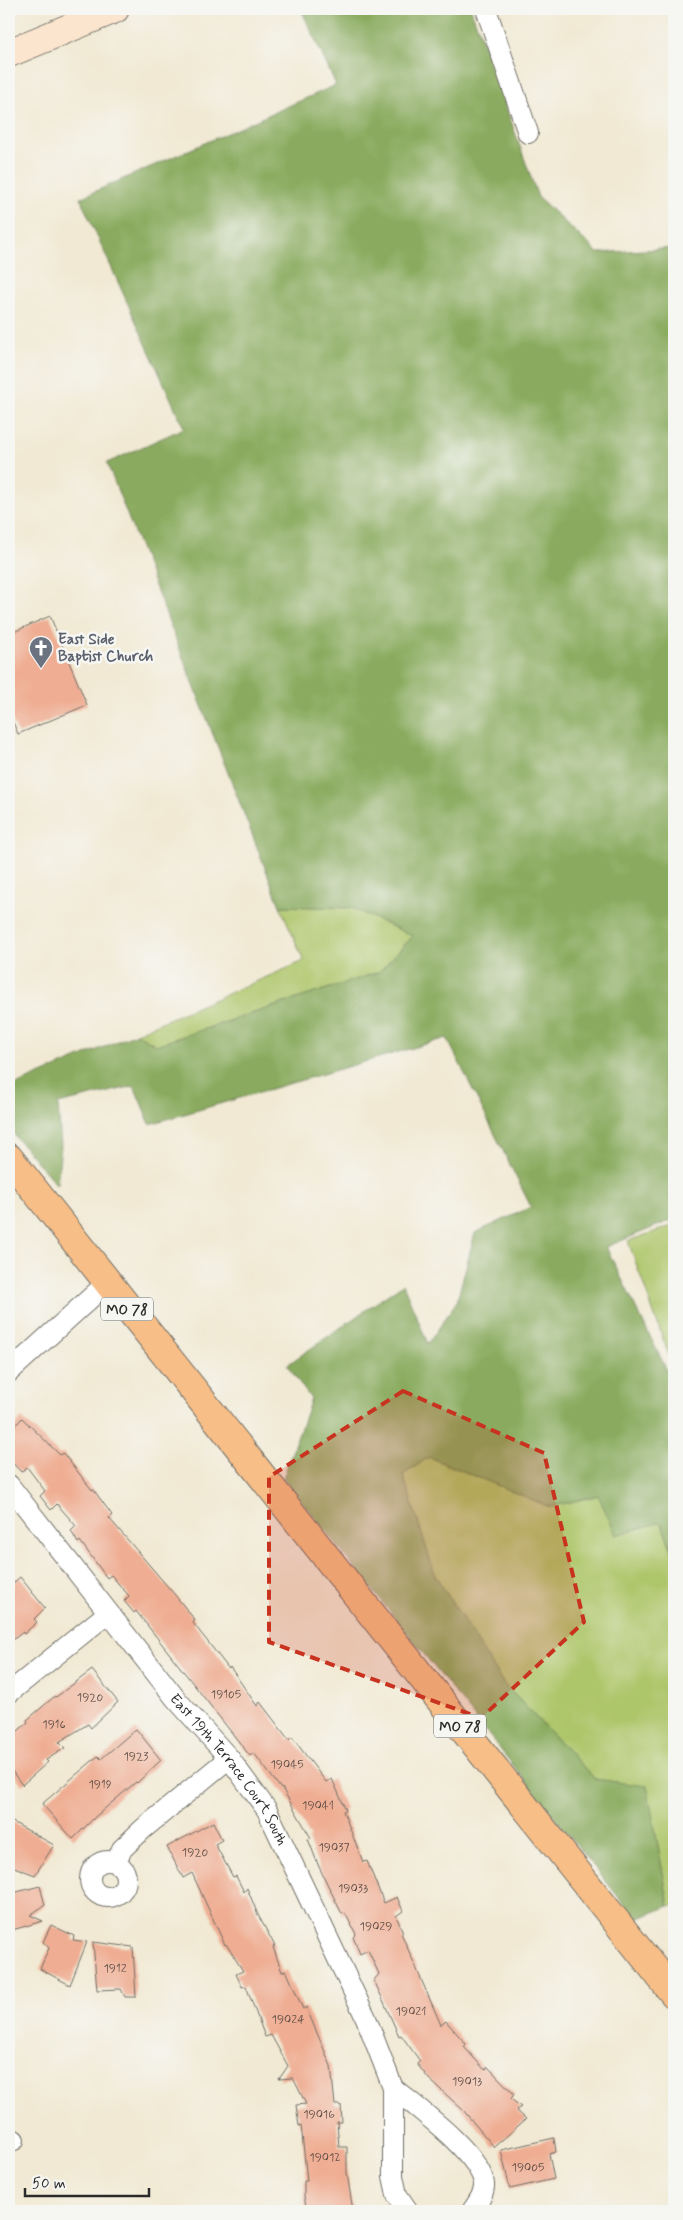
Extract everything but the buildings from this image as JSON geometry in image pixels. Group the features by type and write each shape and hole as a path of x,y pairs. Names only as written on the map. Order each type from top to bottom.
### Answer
{"main road":[{"path":"9,53 115,9"},
{"name":"MO 78","path":"9,1158 674,1994"}],"street":[{"path":"486,9 528,133"},
{"path":"9,1372 107,1283"},
{"name":"East 19th Terrace Court South","path":"9,1485 176,1699 229,1758 267,1810 366,2018 393,2088 393,2176 397,2195 408,2211"},
{"path":"9,1693 108,1613"},
{"path":"116,1862 122,1849 142,1829 229,1758"},
{"name":"East 19th Terrace Court South","path":"393,2088 463,2147 481,2172 484,2185 479,2202 472,2211"}],"highlighted area":[{"path":"403,1391 544,1453 584,1622 481,1718 269,1642 269,1477"}],"green space":[{"path":"301,9 471,9 538,197 598,253 674,248 674,1219 606,1247 674,1385 674,1555 661,1522 616,1535 598,1495 550,1507 429,1457 403,1475 435,1575 503,1683 595,1779 647,1786 669,1906 636,1919 283,1478 311,1399 287,1365 403,1284 428,1344 457,1301 475,1233 531,1207 447,1038 150,1124 134,1086 58,1104 61,1146 57,1185 9,1129 9,1088 136,1033 156,1045 379,972 413,936 352,908 280,906 107,463 184,428 80,198 336,85"},
{"path":"280,906 352,908 413,936 379,972 156,1045 136,1033 304,961"},
{"path":"674,1225 674,1355 669,1356 628,1241"},
{"path":"429,1457 550,1507 599,1495 661,1522 674,1555 674,1905 669,1906 647,1787 595,1779 503,1683 435,1575 403,1475"}],"place":[{"name":"East Side Baptist Church","path":"41,669"}]}
